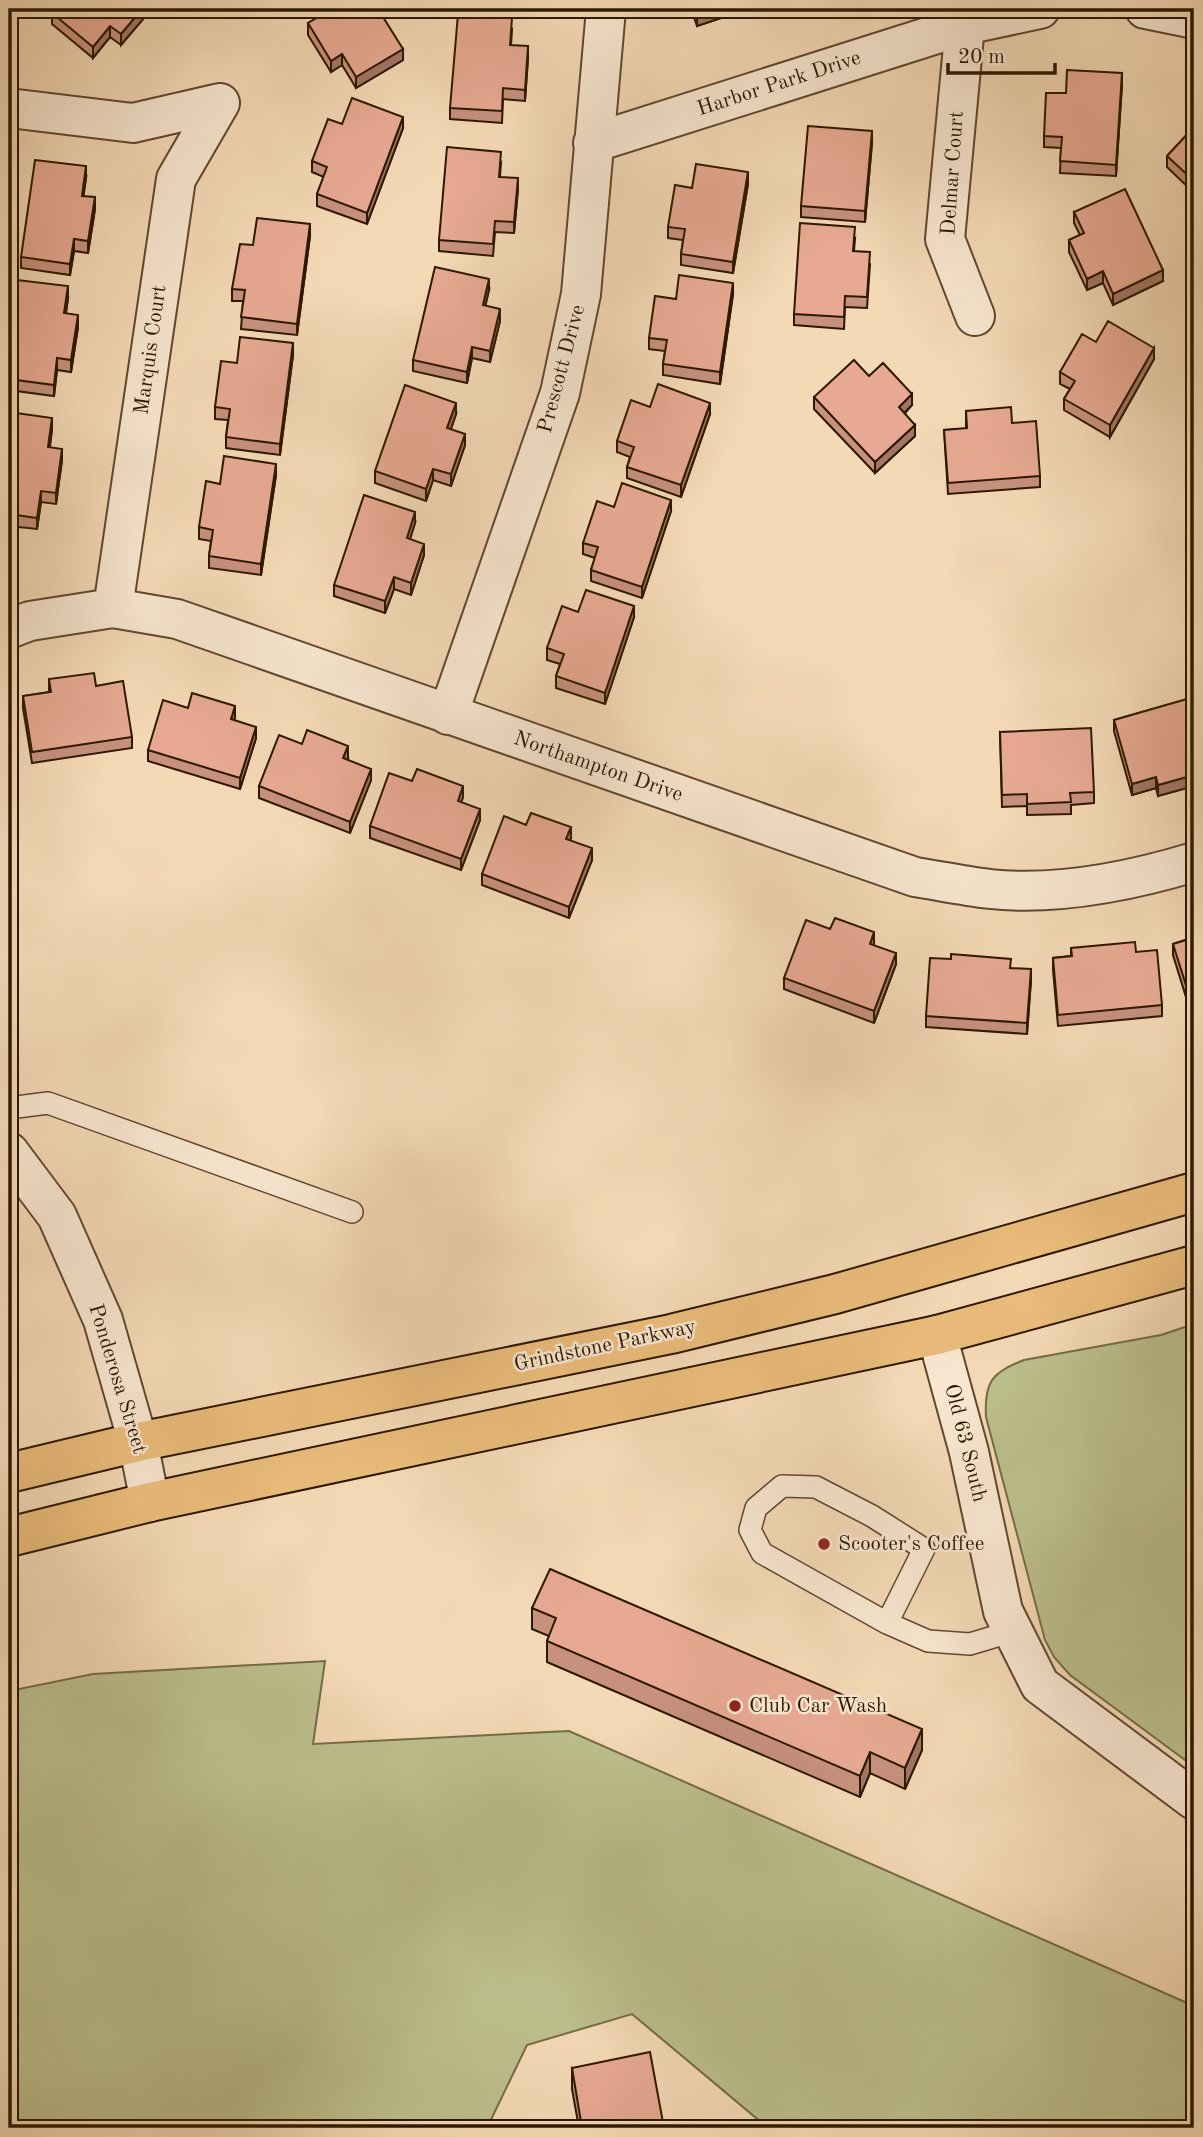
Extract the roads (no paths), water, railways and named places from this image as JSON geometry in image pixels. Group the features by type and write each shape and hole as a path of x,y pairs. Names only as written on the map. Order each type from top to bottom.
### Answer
{"main road":[{"name":"Grindstone Parkway","path":"9,1473 138,1442 696,1328 835,1294 1194,1192"},
{"path":"9,1537 150,1502 937,1335 1194,1265"}],"street":[{"name":"Prescott Drive","path":"448,715 560,393 581,294 606,9"},
{"name":"Harbor Park Drive","path":"593,143 965,25 1040,9"},
{"path":"1145,9 1194,19"},
{"name":"Delmar Court","path":"965,25 945,239 975,316"},
{"name":"Marquis Court","path":"9,108 133,123 220,103 176,179 113,608"},
{"name":"Northampton Drive","path":"9,629 30,621 113,608 177,619 915,877 993,889 1069,889 1147,876 1194,862"},
{"name":"Ponderosa Street","path":"9,1152 57,1216 103,1320 138,1442 150,1502"},
{"name":"Old 63 South","path":"937,1335 969,1452 1003,1611 1040,1685 1194,1800"}],"lane":[{"path":"9,1108 48,1103 352,1212"},
{"path":"887,1623 924,1549 872,1516 816,1487 782,1486 756,1508 750,1530 762,1553 887,1623 928,1641 970,1644 1013,1631"}],"place":[{"name":"Scooter's Coffee","path":"824,1544"},
{"name":"Club Car Wash","path":"735,1706"}]}
